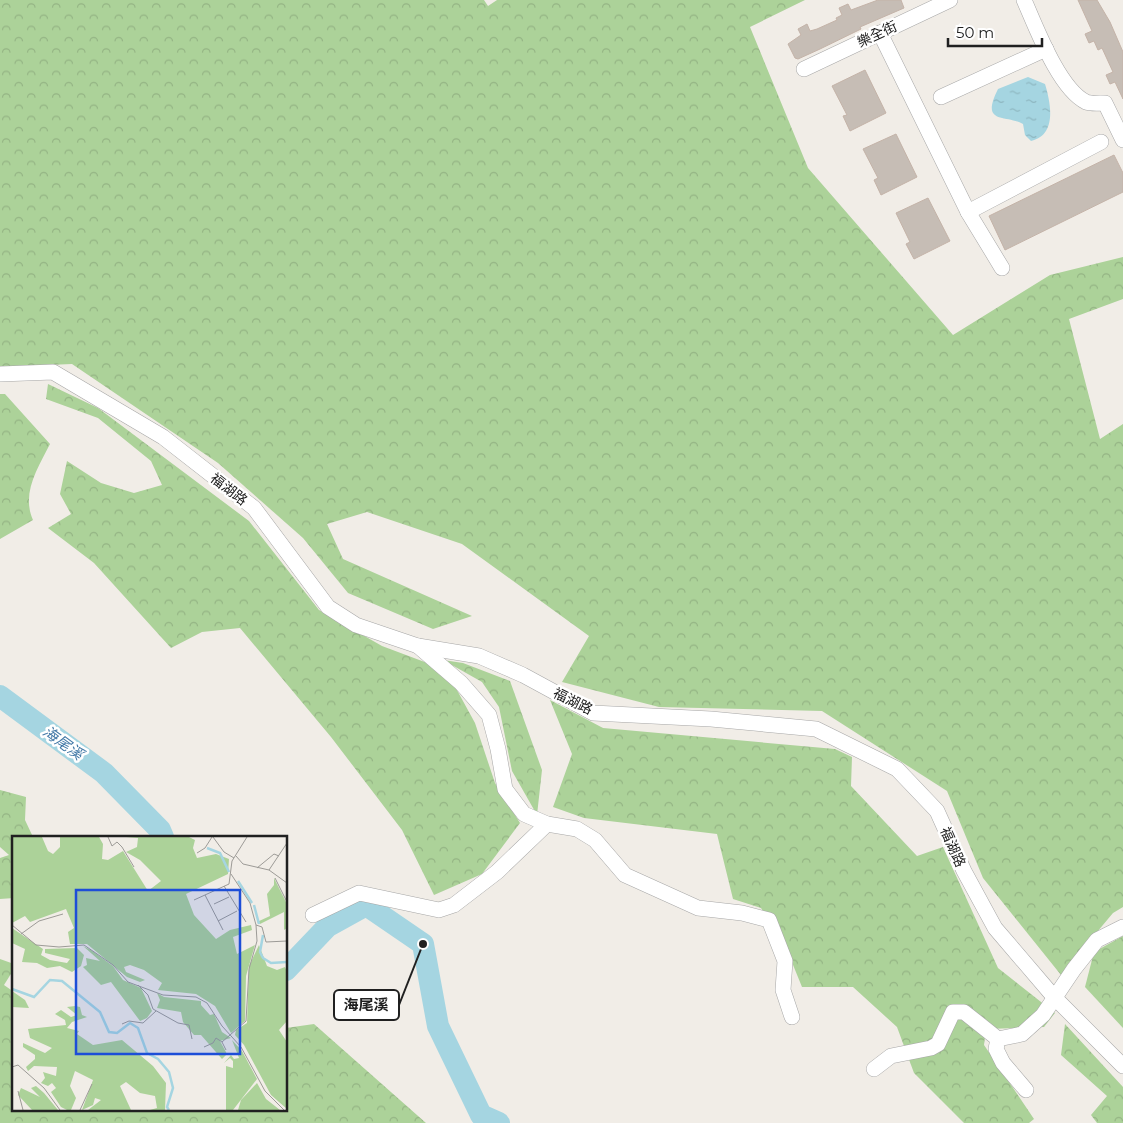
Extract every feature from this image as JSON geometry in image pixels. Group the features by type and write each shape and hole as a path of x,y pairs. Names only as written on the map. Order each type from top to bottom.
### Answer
{"street":[{"name":"樂全街","path":"804,69 950,0"},
{"path":"1024,0 1046,49 1070,90 1087,102 1105,103 1123,140"},
{"path":"880,32 968,212 1002,268"},
{"path":"941,97 1046,49"},
{"path":"968,212 1101,142"},
{"name":"福湖路","path":"0,374 53,372 163,437 254,508 328,607 356,625 418,646 480,656 523,675 593,713 711,719 816,729 897,769 937,811 964,872 995,928 1054,997 1123,1066"},
{"path":"418,646 461,683 489,715 498,749 505,789 524,814 548,824 577,829 595,840 625,875 698,908 742,913 769,920 785,961 783,990 792,1017"},
{"path":"313,915 359,893 438,910 454,905 497,872 548,824"},
{"path":"998,1039 1022,1034 1043,1015 1054,997 1098,940 1123,927"},
{"path":"874,1069 891,1056 931,1048 938,1044 952,1012 964,1012 998,1039"},
{"path":"998,1039 996,1049 1026,1090"}],"green space":[{"path":"0,0 484,0 488,6 497,0 805,0 750,27 808,168 953,335 1050,275 1123,257 1123,299 1069,319 1100,439 1123,424 1123,907 1113,913 1061,975 983,878 947,791 822,711 659,707 562,682 589,636 462,544 367,512 327,524 343,559 472,616 433,629 348,593 303,538 218,463 72,364 0,367"},
{"path":"48,384 98,408 249,521 319,610 382,646 446,670 475,723 495,783 520,823 482,874 434,895 402,830 331,737 240,628 202,632 171,648 94,563 48,528 71,514 60,494 67,461 101,483 134,493 162,485 151,461 98,418 46,399"},
{"path":"0,394 5,394 50,444 32,481 29,500 33,520 0,539"},
{"path":"443,660 463,663 510,681 542,770 537,815 512,771 499,707 482,682"},
{"path":"550,700 603,728 835,749 852,757 851,786 917,856 943,847 998,968 1055,1013 1044,1027 986,1029 984,1045 1034,1119 1029,1123 964,1123 914,1073 897,1027 853,987 802,987 789,955 761,908 733,899 717,834 584,818 553,807 572,754"},
{"path":"0,790 26,797 25,820 33,836 12,836 12,898 0,899 0,858 9,855 0,847"},
{"path":"1123,936 1123,1028 1085,987 1094,952"},
{"path":"0,959 12,963 12,972 4,985 12,991 12,1110 288,1110 288,1028 314,1024 426,1123 0,1123"},
{"path":"1065,1024 1123,1087 1123,1123 1097,1123 1091,1115 1107,1096 1061,1055"}],"water":[{"path":"1028,77 1045,84 1050,109 1050,118 1045,132 1039,138 1031,141 1025,135 1023,124 997,116 993,113 992,108 998,89"}],"building":[{"path":"878,0 901,0 904,8 860,27 861,29 820,49 798,59 795,58 788,44 801,35 798,29 807,24 810,31 817,29 837,20 836,18 842,15 839,8 848,4 851,10"},
{"path":"1078,0 1097,0 1110,22 1123,52 1123,99 1115,82 1110,84 1106,75 1113,72 1102,48 1098,50 1094,41 1089,43 1085,34 1092,31"},
{"path":"865,70 886,113 850,131 843,116 847,115 832,86"},
{"path":"896,134 917,177 881,195 874,180 878,178 863,149"},
{"path":"1114,155 1123,173 1123,192 1005,250 989,216"},
{"path":"928,198 950,241 914,259 906,244 910,242 896,213"}],"waterway":[{"name":"海尾溪","path":"0,696 104,773 160,830 163,836"},
{"name":"海尾溪","path":"288,968 328,926 366,905 423,944 438,1026 481,1115 499,1123"}],"place":[{"name":"海尾溪","path":"423,944"}]}
